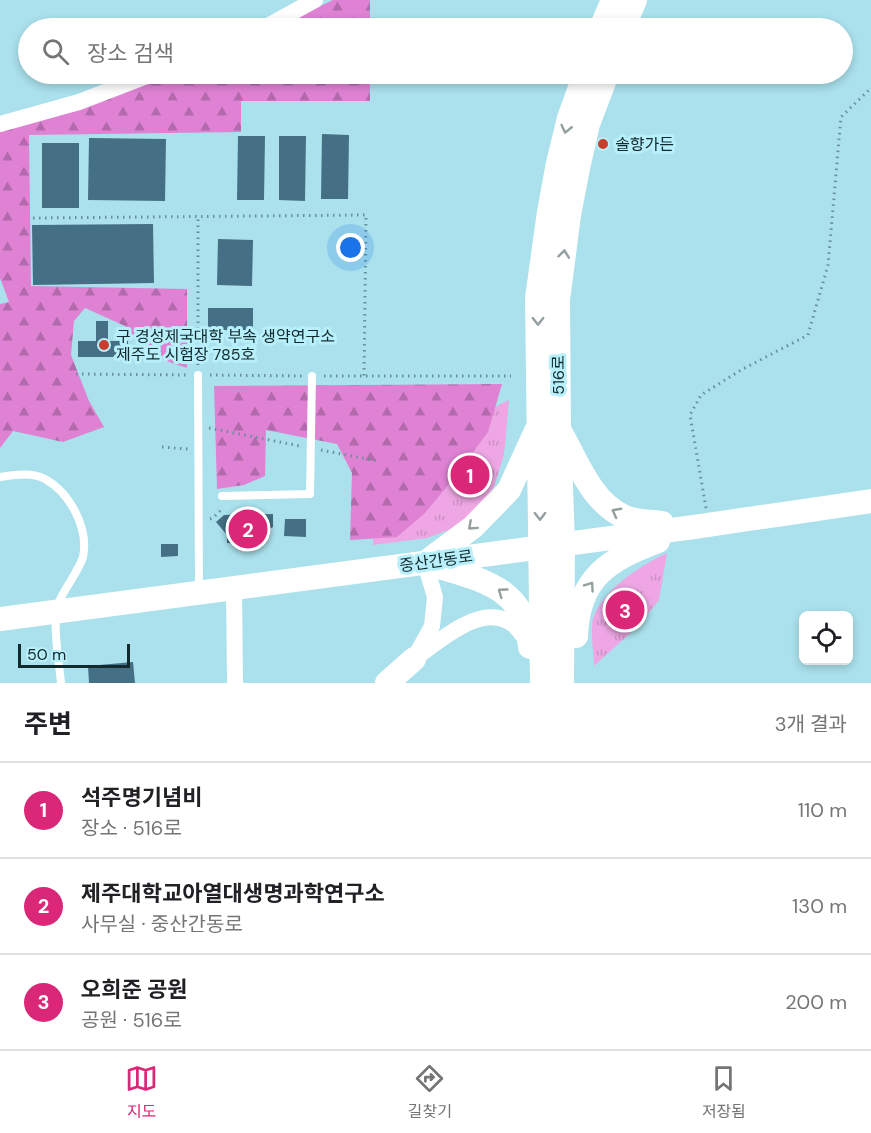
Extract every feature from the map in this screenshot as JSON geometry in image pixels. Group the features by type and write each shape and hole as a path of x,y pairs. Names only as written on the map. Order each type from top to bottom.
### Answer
{"main road":[{"path":"606,18 613,0"},
{"path":"627,18 635,0"},
{"name":"516로","path":"562,683 552,545 548,428 537,298 549,212 568,118 581,84"},
{"name":"516로","path":"548,428 558,300 568,215 588,124 603,84"},
{"path":"425,563 473,527 509,490 548,428 607,508 627,518 701,525"},
{"name":"중산간동로","path":"0,619 199,594 871,501"},
{"path":"572,683 579,605 593,580 627,553 701,525"},
{"name":"516로","path":"542,683 552,545"},
{"path":"425,563 476,578 497,588 510,598 525,617 530,644 530,683"},
{"path":"387,683 414,658"}],"street":[{"path":"282,18 315,0"},
{"path":"0,124 79,102 126,84"},
{"path":"414,658 432,626 435,597 425,563"},
{"path":"234,589 235,683"},
{"path":"414,658 467,622 487,616 501,618 514,625 530,644"}],"lane":[{"path":"198,375 199,594"},
{"path":"222,496 310,494 312,376"},
{"path":"0,477 28,474 45,479 64,495 77,516 85,538 82,558 56,612 61,683"}],"path":[{"path":"701,525 690,415 701,395 741,370 808,335 828,265 841,117 871,88"},
{"path":"33,218 366,215 364,377"},
{"path":"198,217 198,375"},
{"path":"76,374 511,376"},
{"path":"199,426 378,461"},
{"path":"162,447 199,450"},
{"path":"199,519 213,519 223,508 222,496"}],"green space":[{"path":"333,0 370,0 370,18 296,18"},
{"path":"137,84 370,84 370,101 241,101 241,132 29,135 31,286 187,289 187,368 146,354 125,326 85,308 74,321 71,355 89,401 104,427 63,442 13,431 0,448 0,304 9,302 0,278 0,128"},
{"path":"502,384 488,432 425,513 397,537 350,540 352,473 337,444 266,430 265,476 244,485 217,489 214,386"},
{"path":"509,400 504,454 494,487 479,507 460,526 427,538 373,545 377,465"},
{"path":"667,553 659,600 638,626 594,666 592,624 598,608 624,580 646,564"}],"building":[{"path":"322,134 349,135 348,199 321,199"},
{"path":"238,136 265,136 264,200 237,200"},
{"path":"279,136 306,136 305,201 279,200"},
{"path":"89,138 166,139 165,201 88,200"},
{"path":"42,143 79,143 79,208 42,208"},
{"path":"153,224 154,283 33,285 32,225"},
{"path":"218,239 253,240 252,286 217,285"},
{"path":"208,308 253,308 253,330 208,330"},
{"path":"96,321 108,321 108,341 128,341 128,357 78,357 78,341 96,341"},
{"path":"273,514 273,527 261,534 261,544 227,543 227,535 216,522 224,515"},
{"path":"285,519 306,519 306,537 284,536"},
{"path":"161,544 178,544 178,556 161,557"},
{"path":"133,662 135,683 89,683 88,666"}],"place":[{"name":"솔향가든","path":"603,144"},
{"name":"구 경성제국대학 부속 생약연구소 제주도 시험장 785호","path":"104,345"},
{"name":"석주명기념비","path":"470,475"},
{"name":"제주대학교아열대생명과학연구소","path":"248,529"},
{"name":"오희준 공원","path":"625,610"}]}
